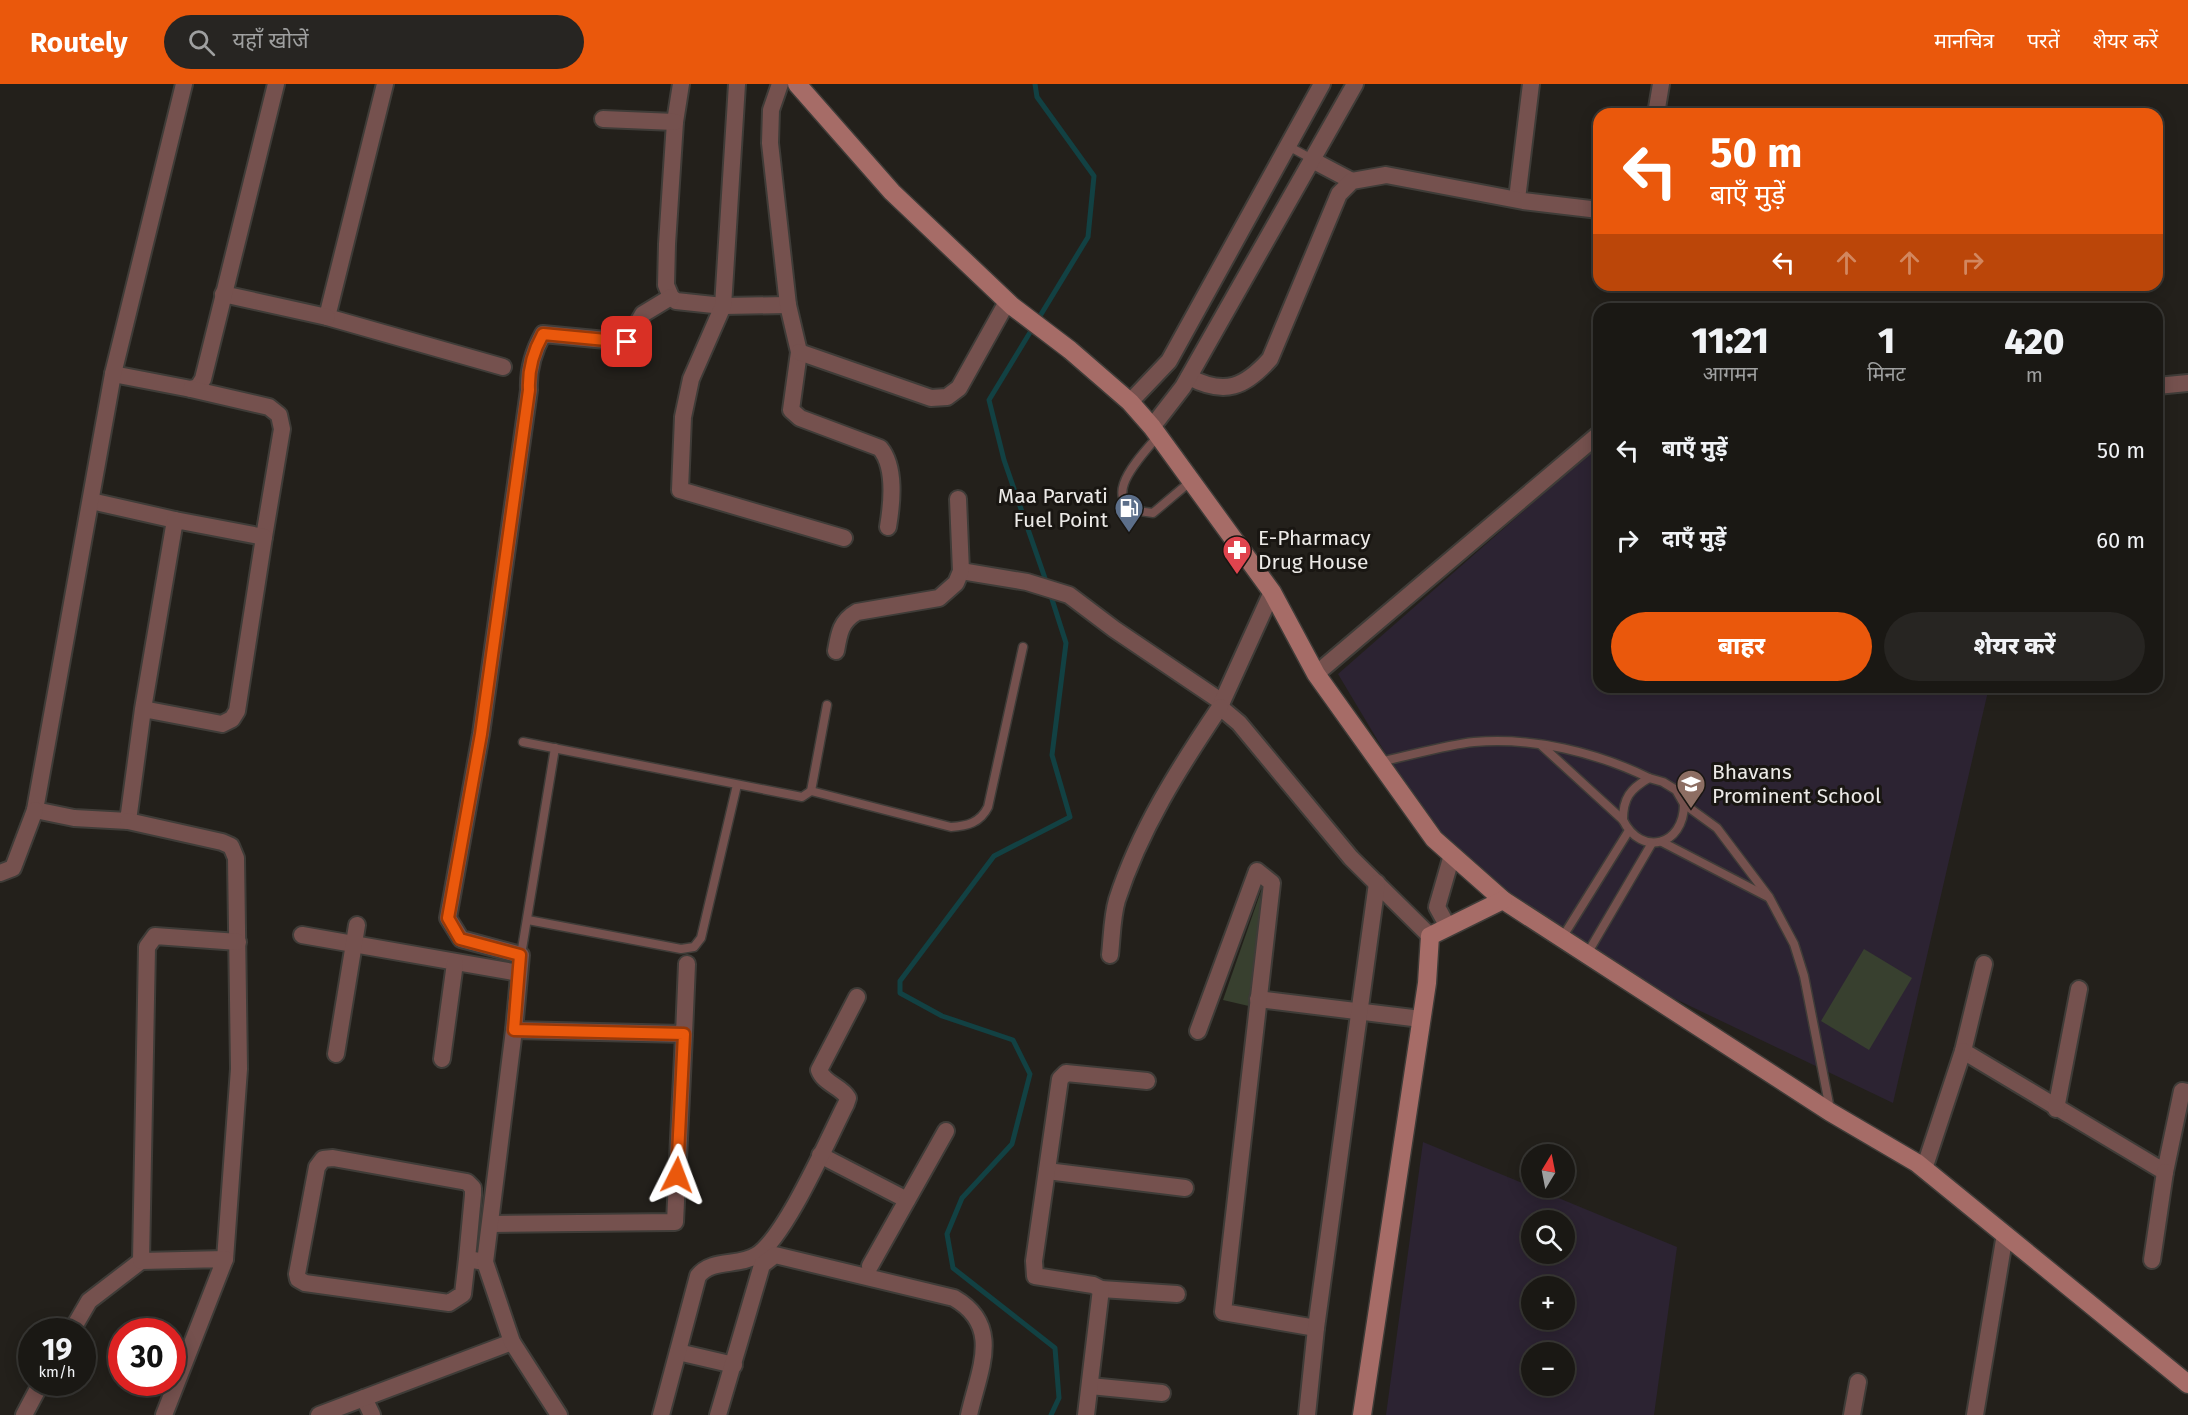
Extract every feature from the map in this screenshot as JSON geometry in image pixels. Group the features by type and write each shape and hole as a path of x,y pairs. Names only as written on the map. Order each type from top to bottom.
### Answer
{"street":[{"path":"0,873 13,868 35,810 113,374 184,84"},
{"path":"191,389 198,387 203,379 276,84"},
{"path":"327,317 385,84"},
{"path":"681,84 675,122 667,254 666,285 671,297 676,301 723,306 788,305"},
{"path":"737,84 723,306 691,379 683,417 680,490 844,538"},
{"path":"780,84 771,110 770,142 788,305 799,352 791,402 793,414 880,448 886,455 891,491 888,527"},
{"path":"797,84 892,192 1010,304 1070,350 1130,402 1155,431 1272,592 1316,674 1434,839 1503,900 1830,1112 1924,1169 2188,1384"},
{"path":"1130,402 1169,361 1322,84"},
{"path":"1155,431 1190,377 1314,161 1355,84"},
{"path":"1517,200 1531,84"},
{"path":"1657,108 1661,84"},
{"path":"603,119 675,122"},
{"path":"1314,161 1352,181"},
{"path":"1190,377 1204,384 1238,385 1252,379 1270,358 1339,194 1352,181 1386,175 1517,200 1593,209"},
{"path":"223,294 327,317 503,367"},
{"path":"559,1415 512,1342 485,1262 514,1030 520,955 460,939 448,918 481,734 529,390 528,374 535,348 543,334 627,342 643,314 671,297"},
{"path":"799,352 931,398 947,397 959,388 1010,304"},
{"path":"113,374 269,407 279,415 282,429 237,711 232,718 222,724 143,709"},
{"path":"2163,386 2188,384"},
{"path":"1316,674 1593,439"},
{"path":"836,651 840,631 846,619 857,612 939,598 957,583 961,571 958,499"},
{"path":"91,501 264,537"},
{"path":"128,821 143,709 175,520"},
{"path":"961,571 1040,586 1069,595 1221,705 1239,723 1316,818 1430,936"},
{"path":"1110,955 1117,902 1146,825 1221,705 1272,592"},
{"path":"35,810 74,818 128,821 231,846 236,858 239,1069 225,1259 164,1415"},
{"path":"1448,927 1437,907 1452,855"},
{"path":"1198,1031 1257,871 1272,883 1223,1312 1316,1328"},
{"path":"1307,1415 1316,1328 1377,883"},
{"path":"1430,936 1503,900"},
{"path":"336,1054 357,925"},
{"path":"302,935 519,973"},
{"path":"141,1261 147,947 155,936 238,942"},
{"path":"1362,1415 1421,1019 1430,936"},
{"path":"442,1059 455,963"},
{"path":"490,1224 675,1222 687,964"},
{"path":"1924,1169 1963,1051 1984,964"},
{"path":"2056,1109 2079,989"},
{"path":"661,1415 698,1276 704,1269 711,1266 756,1256 771,1242 820,1155 848,1098 845,1093 822,1078 819,1070 857,997"},
{"path":"1258,999 1421,1019"},
{"path":"514,1030 684,1034"},
{"path":"1963,1051 2056,1109 2165,1172"},
{"path":"1147,1081 1066,1073 1060,1079 1034,1261 1035,1276 1093,1285 1101,1289 1177,1294"},
{"path":"2152,1260 2165,1172 2182,1091 2188,1092"},
{"path":"870,1266 946,1131"},
{"path":"820,1155 907,1200"},
{"path":"333,1158 467,1182 472,1188 473,1195 467,1259 463,1294 449,1303 305,1283 298,1279 315,1175 323,1159 333,1158"},
{"path":"1047,1171 1185,1188"},
{"path":"1975,1415 2006,1234"},
{"path":"718,1415 762,1265 775,1255 954,1298 964,1304 980,1325 986,1342 969,1415"},
{"path":"79,1318 89,1301 141,1261 225,1259"},
{"path":"467,1259 485,1262"},
{"path":"1086,1415 1101,1289"},
{"path":"318,1415 512,1342"},
{"path":"678,1352 734,1365"},
{"path":"1852,1415 1858,1382"},
{"path":"1090,1386 1162,1393"},
{"path":"24,1415 34,1396"},
{"path":"364,1398 372,1415"}],"lane":[{"path":"1288,146 1314,161"},
{"path":"1155,431 1126,474 1121,490 1127,503 1142,512 1152,513 1191,481"},
{"path":"811,791 951,827 969,826 984,815 988,807 1023,646"},
{"path":"523,742 802,797 811,791 827,705"},
{"path":"1379,762 1473,742 1515,741 1582,754 1628,768 1663,782 1676,790 1684,804 1717,828 1770,897 1794,944 1804,976 1830,1112"},
{"path":"1540,745 1623,820"},
{"path":"520,955 528,920 555,748"},
{"path":"1649,778 1632,788 1623,803 1623,820 1628,832 1652,843 1662,842 1676,834 1684,820 1684,804"},
{"path":"528,920 681,949 694,947 701,938 737,785"},
{"path":"1562,938 1628,832"},
{"path":"1662,842 1770,897"},
{"path":"1587,954 1652,843"}],"shaded area":[{"name":"Bhavans Prominent School","path":"1593,450 1593,693 1988,693 1893,1103 1646,985 1448,850 1396,771 1338,674"},
{"path":"1423,1142 1521,1183 1521,1198 1558,1198 1677,1247 1654,1415 1386,1415"}],"green space":[{"path":"1261,891 1253,1007 1223,1000"},
{"path":"1864,949 1912,978 1869,1050 1821,1021"}],"waterway":[{"path":"1035,84 1037,97 1094,176 1088,237 989,400 1004,460 1047,584"},
{"path":"1050,593 1066,643 1052,755 1070,817 994,856 900,981 900,993 942,1016 1013,1040 1030,1074 1012,1144 962,1198 947,1234 953,1268 1055,1348 1059,1398 1051,1415"}],"place":[{"name":"Maa Parvati Fuel Point","path":"1129,534"},
{"name":"E-Pharmacy Drug House","path":"1237,576"},
{"name":"Bhavans Prominent School","path":"1691,810"}],"route":[{"path":"627,342 543,334 535,348 528,374 529,390 481,734 448,918 460,939 520,955 514,1030 684,1034 677,1175"}]}
